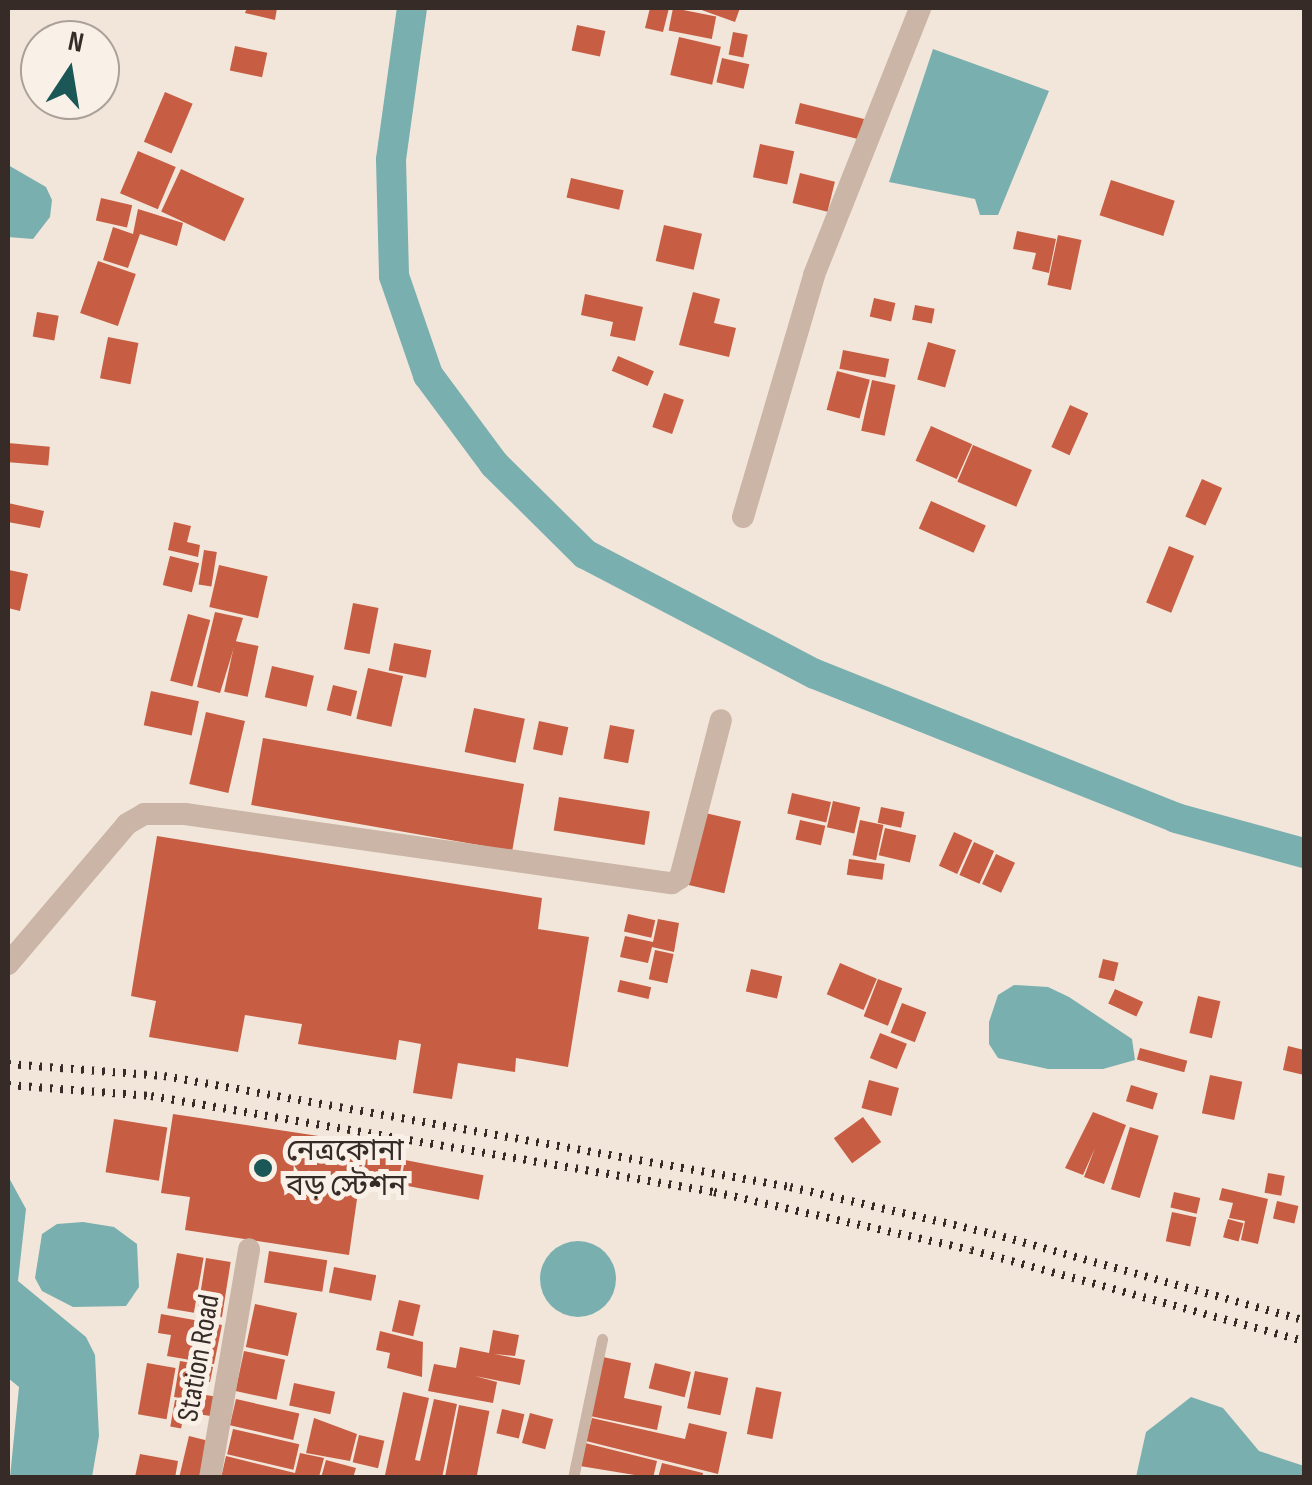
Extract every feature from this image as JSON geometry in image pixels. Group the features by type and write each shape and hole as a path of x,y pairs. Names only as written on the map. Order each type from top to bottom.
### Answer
{"street":[{"path":"742,517 814,275 920,8"},
{"path":"8,964 127,824 144,814 185,814 672,883 680,878 722,720"},
{"name":"Station Road","path":"210,1478 249,1249"}],"lane":[{"path":"573,1478 602,1339"}],"water":[{"path":"933,49 1049,91 998,215 980,215 975,199 889,182"},
{"path":"8,165 46,187 52,200 50,217 33,239 8,237"},
{"path":"1014,985 1048,987 1069,997 1132,1039 1135,1060 1103,1069 1048,1069 998,1058 989,1044 989,1022 998,995"},
{"path":"8,1176 26,1209 18,1281 86,1337 95,1355 99,1436 92,1477 10,1477 19,1387 8,1378"},
{"path":"83,1222 114,1227 137,1244 139,1287 126,1306 73,1307 42,1291 35,1278 42,1234 57,1224"},
{"path":"578,1241 605,1252 616,1279 605,1306 578,1317 551,1306 540,1279 551,1252"},
{"path":"1191,1397 1223,1408 1259,1451 1304,1466 1304,1477 1136,1477 1146,1432"}],"building":[{"path":"247,8 277,8 275,20 245,13"},
{"path":"650,8 669,8 663,32 645,28"},
{"path":"673,8 716,16 712,39 669,31"},
{"path":"696,8 740,8 735,22"},
{"path":"577,25 605,31 600,56 572,50"},
{"path":"733,32 748,35 743,57 729,55"},
{"path":"679,37 721,47 712,85 670,75"},
{"path":"235,46 267,53 262,77 230,70"},
{"path":"722,58 749,64 744,89 716,82"},
{"path":"165,92 193,104 172,153 144,142"},
{"path":"800,103 864,119 859,139 795,123"},
{"path":"760,144 794,151 787,185 753,177"},
{"path":"138,151 176,167 158,209 120,193"},
{"path":"181,169 244,199 225,241 161,212"},
{"path":"800,173 835,182 827,212 793,203"},
{"path":"571,178 624,190 619,210 567,197"},
{"path":"1111,180 1175,201 1163,236 1100,215"},
{"path":"101,198 132,205 127,228 96,220"},
{"path":"138,209 183,223 177,246 140,234 128,268 103,260 113,227 133,234"},
{"path":"664,225 702,234 694,270 656,261"},
{"path":"1017,231 1056,239 1049,273 1032,269 1036,253 1013,249"},
{"path":"1058,235 1081,240 1071,290 1047,285"},
{"path":"98,261 136,274 118,326 80,313"},
{"path":"693,292 720,299 714,323 736,328 729,357 679,345"},
{"path":"585,294 643,307 635,341 610,336 613,322 581,315"},
{"path":"874,298 895,303 891,321 870,317"},
{"path":"915,305 935,309 932,324 912,320"},
{"path":"37,312 59,316 54,340 33,337"},
{"path":"108,337 138,343 130,384 100,378"},
{"path":"928,342 956,350 945,387 917,379"},
{"path":"843,350 889,359 886,378 839,369"},
{"path":"618,356 654,371 648,386 612,371"},
{"path":"837,371 870,380 859,418 827,410"},
{"path":"872,380 895,385 885,436 861,431"},
{"path":"664,393 684,400 672,434 652,427"},
{"path":"1070,405 1088,413 1070,455 1051,447"},
{"path":"931,426 972,444 957,479 916,461"},
{"path":"8,443 50,447 48,466 8,462"},
{"path":"973,445 1032,470 1016,507 957,482"},
{"path":"1202,479 1222,488 1205,525 1185,516"},
{"path":"931,501 986,525 974,553 919,528"},
{"path":"8,503 44,511 40,528 8,522"},
{"path":"174,522 191,526 187,542 200,545 198,557 168,550"},
{"path":"1169,546 1194,556 1171,613 1146,603"},
{"path":"204,550 217,552 211,587 199,585"},
{"path":"170,556 199,563 192,592 163,585"},
{"path":"219,565 268,576 258,618 209,607"},
{"path":"9,570 28,574 20,611 8,608"},
{"path":"353,603 379,608 370,654 344,649"},
{"path":"215,612 243,618 220,693 197,687"},
{"path":"188,614 210,620 192,687 170,681"},
{"path":"235,641 258,646 248,697 224,692"},
{"path":"394,643 431,650 426,678 389,670"},
{"path":"272,666 314,676 307,707 265,697"},
{"path":"368,668 403,676 391,727 356,719"},
{"path":"333,685 357,691 351,716 327,710"},
{"path":"151,691 199,701 192,735 144,725"},
{"path":"474,708 525,719 516,763 465,752"},
{"path":"206,712 245,721 228,793 189,784"},
{"path":"539,721 568,727 562,756 533,749"},
{"path":"610,725 635,730 628,763 604,758"},
{"path":"263,738 524,784 512,851 251,805"},
{"path":"792,793 831,802 826,822 787,813"},
{"path":"559,797 650,811 645,845 554,831"},
{"path":"833,801 860,807 854,834 827,827"},
{"path":"881,807 904,812 901,828 878,823"},
{"path":"701,812 741,821 724,893 684,884"},
{"path":"800,820 825,826 821,845 796,839"},
{"path":"860,820 883,825 876,860 853,855"},
{"path":"885,828 916,835 910,862 879,855"},
{"path":"954,832 972,840 957,874 939,866"},
{"path":"157,836 542,898 538,929 589,937 568,1067 516,1058 515,1072 458,1063 452,1099 413,1093 421,1044 399,1040 396,1060 298,1044 302,1024 245,1015 238,1052 149,1037 156,1001 131,996"},
{"path":"974,842 994,851 979,884 959,875"},
{"path":"996,854 1015,863 1001,893 982,884"},
{"path":"849,859 885,864 882,880 847,875"},
{"path":"628,914 655,920 651,938 624,932"},
{"path":"658,919 679,923 674,952 652,947 648,963 620,957 625,936 653,942"},
{"path":"655,950 674,954 667,983 649,979"},
{"path":"1103,959 1119,963 1114,981 1098,977"},
{"path":"840,963 877,979 864,1010 827,994"},
{"path":"751,969 782,976 777,999 746,991"},
{"path":"878,979 902,988 888,1026 864,1016"},
{"path":"620,980 651,987 648,999 617,992"},
{"path":"1115,989 1143,1002 1136,1017 1108,1004"},
{"path":"1198,996 1220,1001 1212,1038 1189,1033"},
{"path":"902,1003 926,1012 915,1042 891,1033"},
{"path":"880,1033 907,1044 897,1069 870,1058"},
{"path":"1288,1046 1304,1050 1304,1075 1283,1070"},
{"path":"1140,1048 1187,1061 1184,1072 1137,1060"},
{"path":"1210,1075 1242,1082 1234,1120 1202,1113"},
{"path":"869,1080 899,1088 891,1116 861,1108"},
{"path":"1131,1085 1158,1093 1153,1109 1126,1101"},
{"path":"1093,1112 1126,1125 1104,1184 1084,1177 1095,1148 1083,1175 1065,1168"},
{"name":"নেত্রকোনা বড় স্টেশন","path":"173,1114 365,1143 349,1255 185,1230 190,1197 161,1193"},
{"path":"863,1117 881,1142 852,1163 834,1138"},
{"path":"114,1119 167,1127 159,1181 106,1172"},
{"path":"1130,1127 1159,1136 1140,1198 1111,1189"},
{"path":"367,1154 402,1161 398,1182 363,1176"},
{"path":"405,1160 484,1175 479,1200 400,1185"},
{"path":"1268,1173 1285,1176 1281,1196 1265,1193"},
{"path":"1222,1188 1268,1199 1258,1244 1241,1240 1245,1221 1229,1218 1233,1203 1219,1200"},
{"path":"1174,1192 1200,1198 1197,1214 1170,1208"},
{"path":"1277,1201 1298,1206 1294,1223 1273,1219"},
{"path":"1172,1212 1196,1217 1190,1247 1166,1241"},
{"path":"1228,1219 1243,1223 1239,1241 1223,1237"},
{"path":"269,1251 327,1260 322,1292 264,1283"},
{"path":"177,1253 204,1258 194,1313 167,1308"},
{"path":"206,1258 231,1262 222,1317 197,1313"},
{"path":"334,1267 376,1275 371,1301 329,1293"},
{"path":"399,1300 420,1305 413,1336 392,1331"},
{"path":"255,1304 297,1313 288,1356 246,1347"},
{"path":"161,1314 222,1325 214,1364 167,1356 171,1335 158,1333"},
{"path":"493,1330 519,1335 515,1356 494,1354 525,1360 520,1385 475,1376 497,1382 493,1403 428,1391 434,1364 456,1368 460,1347 489,1353"},
{"path":"380,1331 423,1342 422,1377 387,1368 390,1353 376,1350"},
{"path":"244,1351 285,1360 277,1400 235,1391"},
{"path":"603,1357 631,1363 624,1398 662,1406 657,1430 590,1416"},
{"path":"180,1361 213,1367 210,1382 191,1378 187,1399 174,1397"},
{"path":"147,1363 176,1368 167,1419 138,1414"},
{"path":"655,1363 691,1372 685,1397 649,1388"},
{"path":"695,1371 728,1378 720,1415 687,1408"},
{"path":"294,1383 335,1392 330,1414 289,1405"},
{"path":"756,1387 782,1392 772,1439 747,1434"},
{"path":"403,1392 429,1398 415,1460 420,1461 434,1399 457,1404 442,1478 385,1475"},
{"path":"193,1393 217,1397 214,1417 190,1413"},
{"path":"236,1399 299,1414 293,1440 230,1425"},
{"path":"175,1400 186,1402 181,1428 170,1427"},
{"path":"459,1405 489,1411 476,1478 445,1478"},
{"path":"502,1409 524,1414 519,1439 496,1433"},
{"path":"530,1413 553,1419 545,1449 522,1443"},
{"path":"314,1418 357,1434 350,1461 306,1453"},
{"path":"592,1418 685,1439 689,1423 727,1432 718,1474 586,1441"},
{"path":"233,1429 299,1444 293,1470 227,1454"},
{"path":"359,1435 384,1441 378,1468 353,1462"},
{"path":"189,1436 209,1441 201,1478 179,1478"},
{"path":"585,1443 657,1461 653,1478 580,1466"},
{"path":"300,1453 324,1458 319,1477 221,1478 226,1456 295,1473"},
{"path":"140,1454 178,1461 175,1478 135,1477"},
{"path":"326,1460 356,1468 353,1478 321,1478"},
{"path":"662,1463 703,1473 702,1478 658,1478"}],"waterway":[{"path":"412,8 391,160 394,276 428,375 494,464 585,554 815,674 1176,818 1304,853"}],"railway":[{"path":"8,1064 164,1076 790,1187 993,1234 1304,1320"},
{"path":"8,1085 151,1096 714,1192 971,1250 1304,1341"}],"place":[{"name":"নেত্রকোনা বড় স্টেশন","path":"263,1168"}]}
